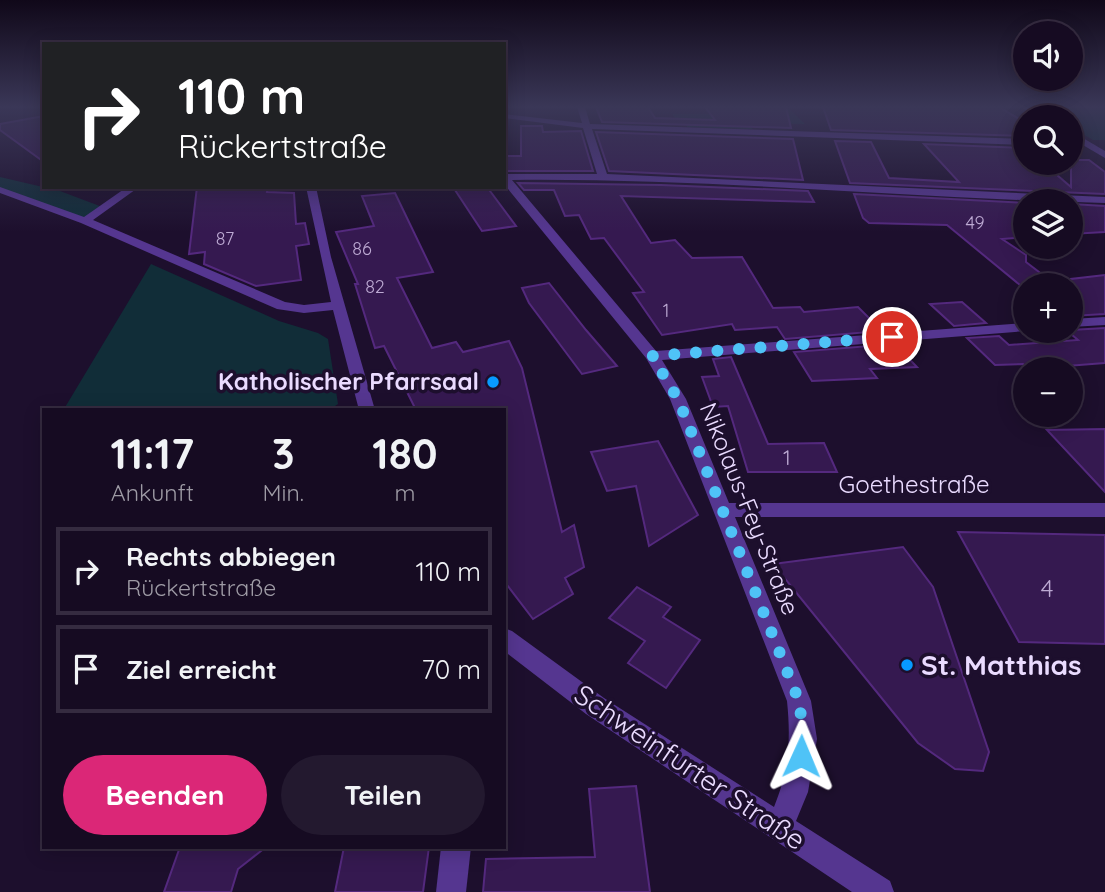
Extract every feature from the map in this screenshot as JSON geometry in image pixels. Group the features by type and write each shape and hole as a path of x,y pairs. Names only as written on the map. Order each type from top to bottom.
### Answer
{"street":[{"path":"595,149 602,175"},
{"path":"506,177 602,175 1105,200"},
{"name":"Nikolaus-Fey-Straße","path":"506,179 652,356 678,399 799,701 804,739 794,792 780,826"},
{"path":"85,221 131,189"},
{"path":"311,189 326,257 366,408"},
{"path":"0,190 85,221 282,306 304,309 340,305"},
{"path":"1083,322 1105,321"},
{"path":"652,356 1013,328"},
{"name":"Goethestraße","path":"723,510 1105,510"},
{"name":"Schweinfurter Straße","path":"506,639 596,706 879,892"},
{"path":"451,892 456,849"}],"shaded area":[{"path":"0,177 42,187 42,189 60,191 105,208 85,220 0,190"},
{"path":"151,264 279,321 318,333 328,339 338,404 332,408 65,408"}],"building":[{"path":"26,149 42,149 42,161"},
{"path":"521,149 586,149 593,171 506,171 506,156 521,156"},
{"path":"602,149 795,149 803,180 609,171"},
{"path":"838,149 874,149 889,178 959,182 928,149 1013,149 1013,175 1057,175 1071,187 1071,175 1083,175 1083,160 1089,160 1105,172 1105,194 1083,193 1083,189 1013,190 850,183"},
{"path":"518,183 808,191 814,202 621,196 651,243 675,240 692,258 742,257 773,308 800,307 804,312 858,307 882,331 785,339 777,327 735,330 732,324 662,335 633,293 644,292 604,238 591,239 579,215 565,216 554,190 524,190"},
{"path":"197,189 268,189 267,192 294,193 296,224 305,223 309,244 296,246 301,280 256,286 204,264 205,252 189,254"},
{"path":"454,189 488,189 516,226 482,231"},
{"path":"395,193 433,272 397,278 432,348 456,342 463,352 509,341 522,368 562,532 574,525 584,567 565,578 573,594 533,619 506,584 506,408 415,408 384,346 375,348 355,284 358,284 336,232 374,226 362,196"},
{"path":"854,194 1013,202 1013,238 1002,239 1013,246 1013,259 1026,259 1026,262 1040,273 1013,273 1013,279 947,225 869,223 863,218"},
{"path":"1083,205 1105,206 1105,232 1083,233"},
{"path":"1105,275 1105,314 1083,315 1083,278"},
{"path":"549,283 617,366 582,374 529,303 522,288"},
{"path":"962,302 986,323 954,326 930,304"},
{"path":"1105,328 1105,363 1083,365 1083,357 1013,357 1013,364 995,365 967,338 999,336 1009,345 1083,343 1083,329"},
{"path":"895,344 917,367 870,369 877,378 812,381 794,352"},
{"path":"731,357 768,444 824,443 837,472 748,472 728,406 713,407 702,377 719,376 713,359"},
{"path":"1105,429 1105,492 1047,430"},
{"path":"658,441 698,515 649,546 636,486 607,491 591,452"},
{"path":"958,532 1105,535 1105,644 1019,642"},
{"name":"St. Matthias","path":"903,547 933,587 989,752 983,771 955,769 918,743 773,564"},
{"path":"637,587 671,607 663,617 700,640 666,688 628,663 645,641 609,618"},
{"path":"636,786 650,892 483,892 486,859 595,857 589,789"},
{"path":"179,849 263,849 238,869 231,892 164,892"},
{"path":"344,849 429,849 423,892 335,892"}],"place":[{"name":"Katholischer Pfarrsaal","path":"493,382"},
{"name":"St. Matthias","path":"907,665"}],"route":[{"path":"801,756 804,739 799,701 678,399 652,356 892,337"}]}
